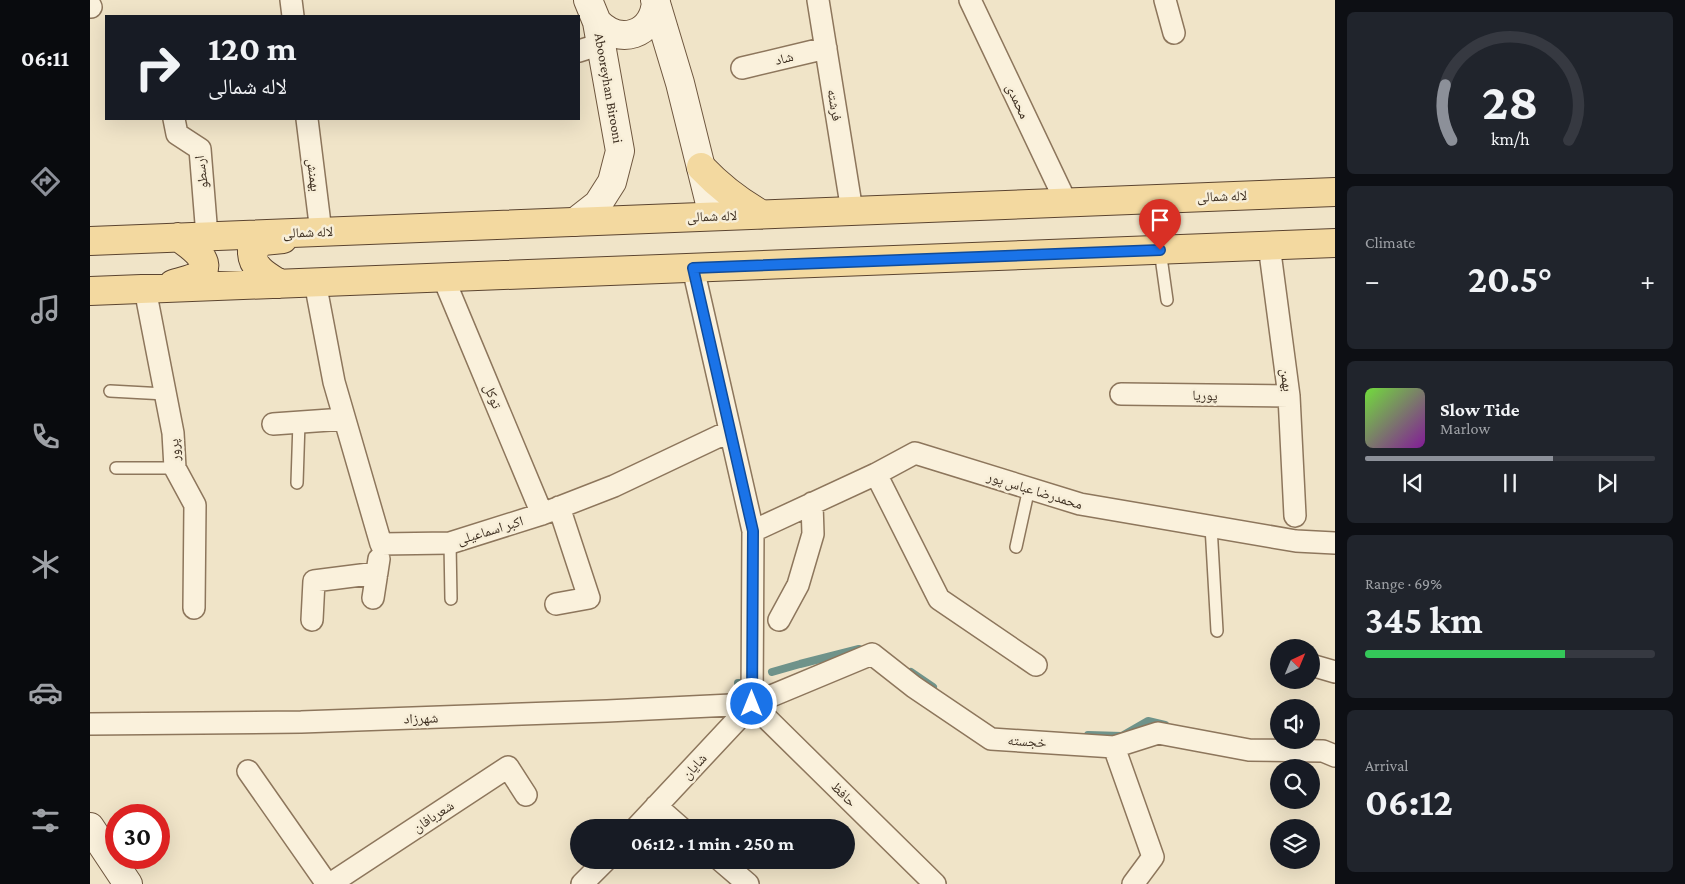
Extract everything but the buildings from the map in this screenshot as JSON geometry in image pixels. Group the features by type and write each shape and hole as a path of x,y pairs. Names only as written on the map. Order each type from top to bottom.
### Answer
{"main road":[{"path":"591,29 603,29 620,35 638,32 646,27 651,20 655,11 656,1"},
{"path":"656,1 680,83 713,216"},
{"name":"Abooreyhan Birooni","path":"575,222 598,204 612,182 620,152 591,29"},
{"path":"701,167 718,185 732,196 761,214"},
{"name":"لاله شمالی","path":"90,241 1335,192"},
{"path":"280,284 264,275 256,265 252,250 263,241 295,237 315,232"},
{"path":"153,289 191,279 200,274 204,268 204,261 178,237"},
{"path":"90,291 1335,243"},
{"path":"90,827 127,884"}],"street":[{"path":"291,0 293,15"},
{"name":"فرشته","path":"818,0 852,211"},
{"name":"محمدی","path":"970,0 1066,202"},
{"path":"1165,0 1174,33"},
{"name":"شاد","path":"742,68 826,48"},
{"name":"ارسطو","path":"174,120 177,134 200,150 207,236"},
{"name":"بهمنش","path":"307,120 315,232"},
{"name":"بهمن","path":"1269,245 1289,396 1295,516"},
{"path":"693,268 753,531 752,704"},
{"name":"توکل","path":"443,277 589,598 556,604"},
{"path":"315,282 334,382 381,544 373,598"},
{"name":"پرور","path":"153,289 175,468 195,505 194,608"},
{"name":"پوریا","path":"1121,394 1289,396"},
{"path":"273,424 344,419"},
{"name":"اکبر اسماعیلی","path":"381,544 450,543 551,511 614,486 730,431"},
{"name":"محمدرضا عباس پور","path":"753,531 876,474 915,453 1080,504 1302,542 1335,543"},
{"path":"876,474 939,599 1036,666"},
{"path":"779,620 798,585 813,534 812,503"},
{"path":"312,620 314,581 377,573"},
{"name":"خجسته","path":"752,704 872,654 914,687 991,739 1114,747 1158,733 1249,750 1323,751 1335,756"},
{"path":"1320,668 1335,672"},
{"name":"شهرزاد","path":"90,724 301,722 752,704"},
{"name":"شایان","path":"644,819 752,704"},
{"name":"حافظ","path":"752,704 935,884"},
{"path":"1114,747 1154,857 1133,884"},
{"name":"شعربافان","path":"328,884 508,767 526,795"},
{"path":"248,771 328,884"},
{"path":"656,806 671,819"},
{"path":"582,884 597,869"},
{"path":"730,869 748,884"}],"lane":[{"path":"1160,250 1167,300"},
{"path":"110,391 165,394"},
{"path":"297,483 299,422"},
{"path":"116,468 175,468"},
{"path":"1016,547 1029,488"},
{"path":"1211,526 1217,631"},
{"path":"450,543 451,599"}],"waterway":[{"path":"772,672 859,649"},
{"path":"911,672 933,687"},
{"path":"1088,735 1122,736 1148,721 1165,725"}],"route":[{"path":"752,704 753,531 693,268 1160,250"}]}
